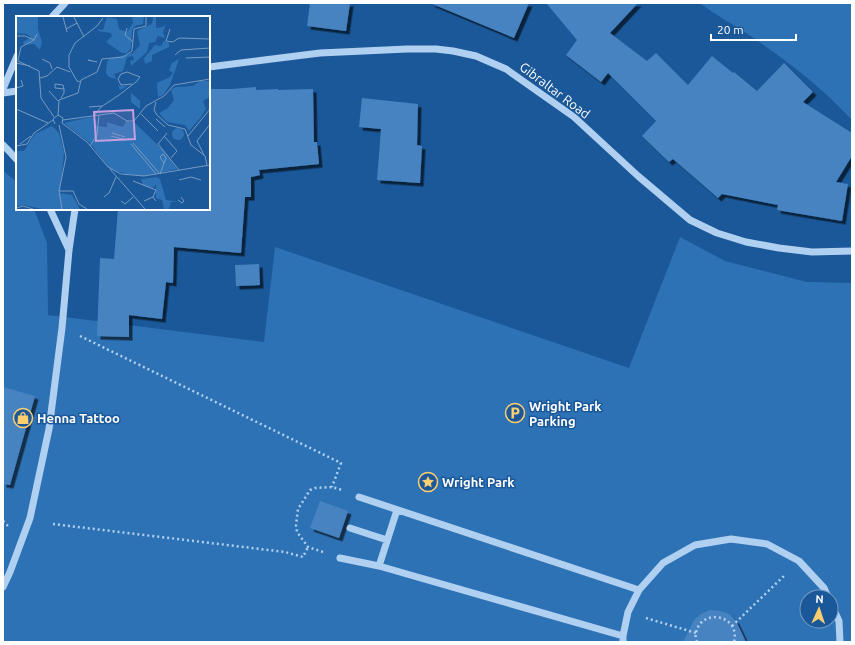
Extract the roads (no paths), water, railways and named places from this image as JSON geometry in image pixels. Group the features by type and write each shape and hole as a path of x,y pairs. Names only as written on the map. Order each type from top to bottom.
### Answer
{"street":[{"path":"53,16 65,3"},
{"name":"Gibraltar Road","path":"210,67 320,53 407,49 436,49 476,56 506,69 574,117 638,176 690,220 717,233 746,242 812,252 852,251"},
{"path":"3,89 16,58"},
{"path":"3,93 16,92"},
{"path":"3,146 16,159"},
{"path":"50,210 69,250"},
{"path":"3,587 30,518 49,429 75,210"},
{"path":"359,497 639,590"},
{"path":"379,566 397,510"},
{"path":"350,528 387,540"},
{"path":"340,558 379,566 623,639 628,612 639,590 663,563 695,545 731,539 767,544 799,561 824,589"},
{"path":"839,621 840,642"}],"place":[{"name":"Wright Park Parking","path":"515,413"},
{"name":"Henna Tattoo","path":"23,418"},
{"name":"Wright Park","path":"428,482"}]}
